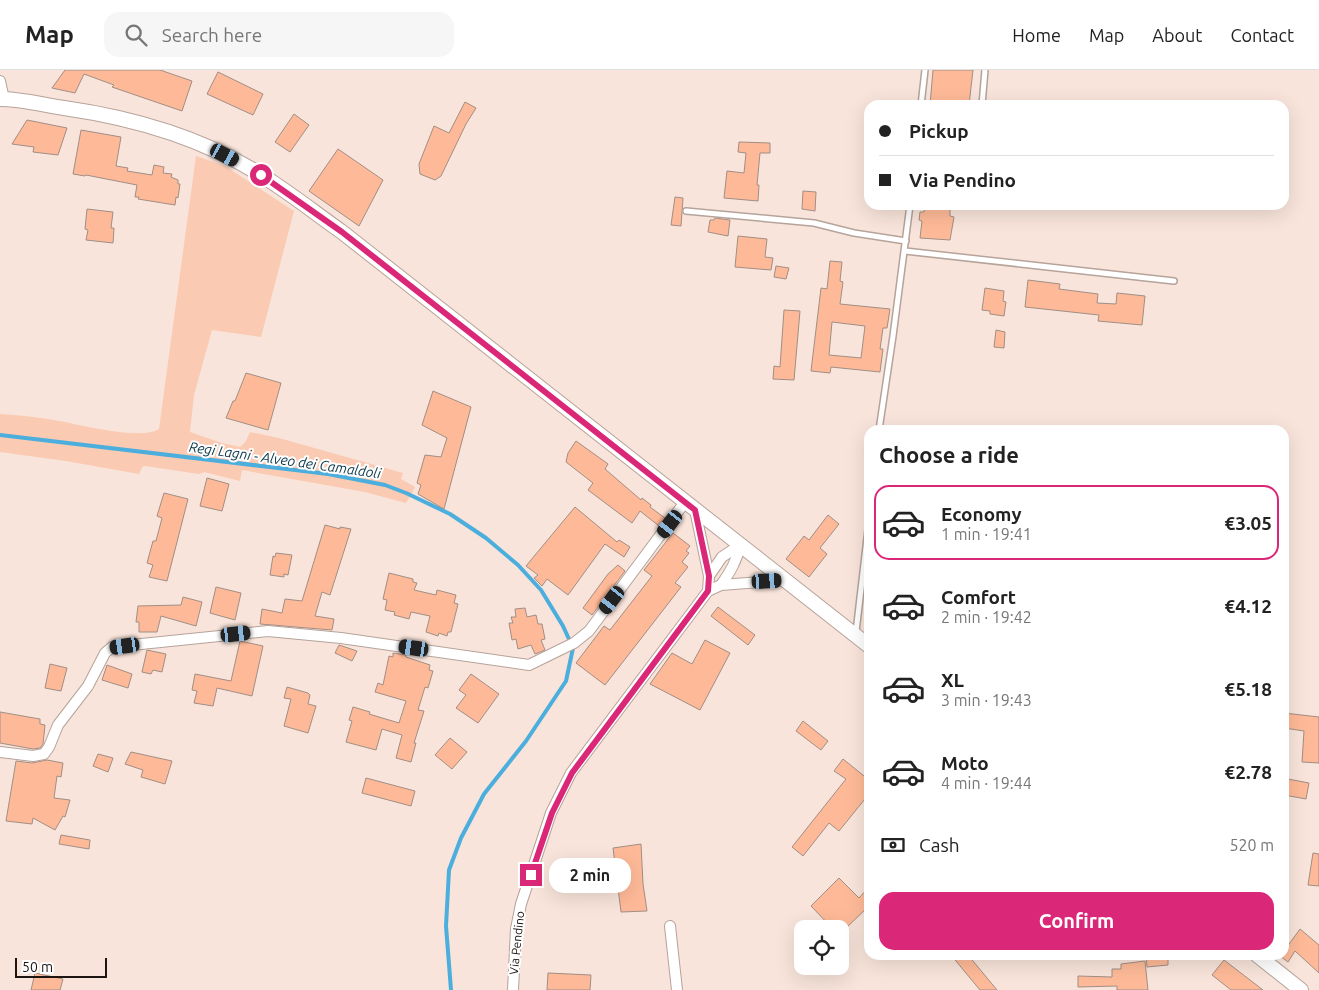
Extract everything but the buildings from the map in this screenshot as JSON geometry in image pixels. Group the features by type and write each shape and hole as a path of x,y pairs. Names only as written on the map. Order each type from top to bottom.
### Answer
{"main road":[{"path":"2,99 88,112 151,126 191,139 261,175 350,238 864,642"},
{"path":"1266,960 1301,990"}],"street":[{"path":"0,81 2,99"},
{"path":"690,506 709,576 708,591"},
{"path":"0,752 33,756 44,754 58,725 88,686 105,653 112,647 268,631 296,632 529,665 570,645 589,631 690,506"},
{"path":"709,576 722,558 740,545"},
{"path":"721,585 733,568 738,557 740,545"},
{"name":"Via Pendino","path":"512,990 516,929 522,904 552,813 572,773 708,591 721,585 786,580"},
{"path":"670,926 677,990"}],"lane":[{"path":"922,100 925,70"},
{"path":"982,100 985,70"},
{"path":"881,425 909,210"},
{"path":"686,211 807,222 854,233 906,241"},
{"path":"905,251 1174,281"},
{"path":"855,635 864,561"}],"shaded area":[{"path":"196,156 225,166 294,211 261,337 212,330 194,395 190,432 240,447 246,441 250,432 279,438 403,473 401,479 415,487 406,503 365,492 242,470 240,481 204,472 199,474 145,466 142,467 139,474 0,452 0,414 27,416 123,432 150,432 159,429"}],"waterway":[{"name":"Regi Lagni - Alveo dei Camaldoli","path":"0,435 328,474 385,485 450,514 486,538 518,565 541,590 563,626 573,648 566,681 526,741 484,794 461,838 449,870 446,926 451,990"}],"route":[{"path":"261,175 342,232 695,510 706,557 709,576 708,591 572,773 552,813 531,875"}]}
